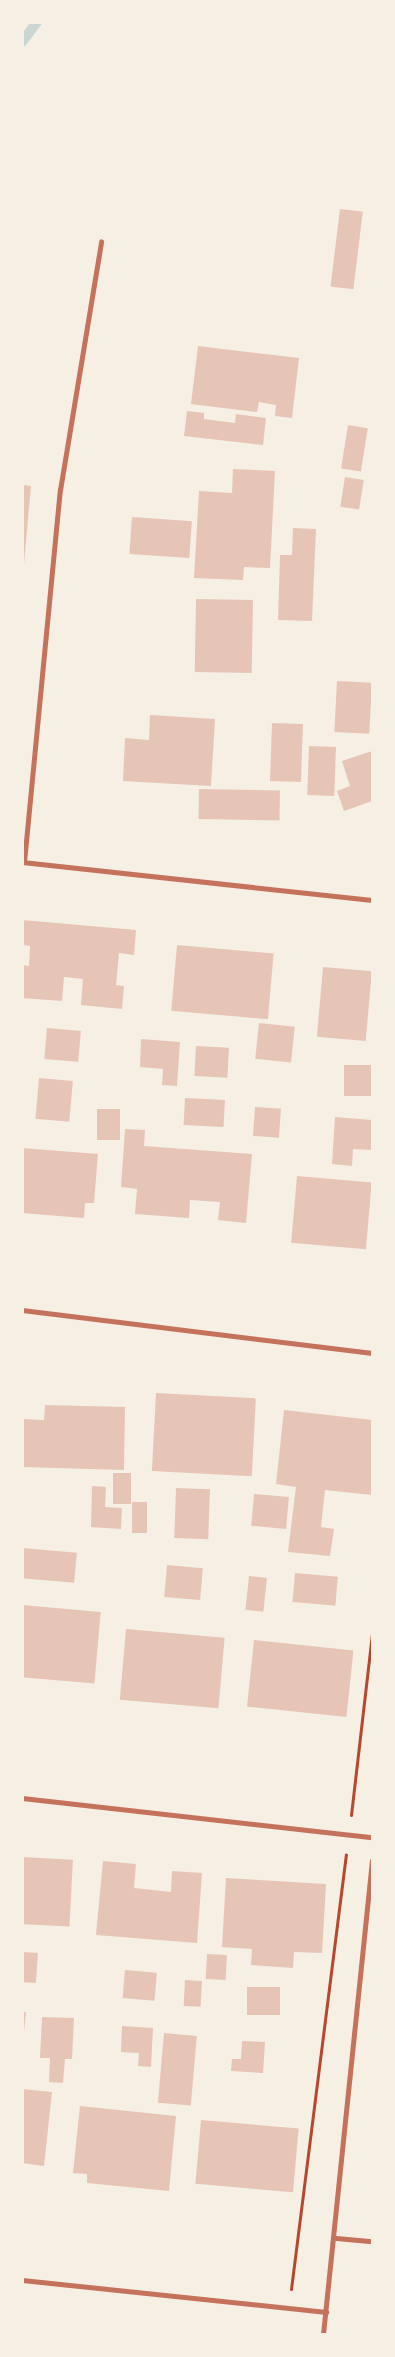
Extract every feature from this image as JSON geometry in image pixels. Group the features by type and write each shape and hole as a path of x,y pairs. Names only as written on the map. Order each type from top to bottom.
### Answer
{"street":[{"path":"102,241 60,490 23,862 372,900"},
{"path":"22,1310 372,1353"},
{"path":"22,1798 372,1838"},
{"path":"323,2334 336,2238 372,1861"},
{"path":"336,2238 372,2241"},
{"path":"22,2280 326,2312"}],"path":[{"path":"288,2308 372,1634"}],"building":[{"path":"340,209 363,212 353,289 330,286"},
{"path":"198,346 299,358 292,418 275,416 276,405 259,402 257,412 191,404"},
{"path":"187,411 204,413 204,419 235,423 236,414 266,418 263,445 184,436"},
{"path":"348,425 368,428 361,472 341,468"},
{"path":"233,469 275,471 270,568 244,567 243,580 194,578 199,491 232,493"},
{"path":"345,477 364,480 359,510 340,507"},
{"path":"22,485 31,486 24,564 22,564"},
{"path":"132,517 192,521 189,558 129,554"},
{"path":"293,528 316,529 312,621 278,620 280,555 292,555"},
{"path":"196,599 253,600 252,673 195,672"},
{"path":"337,681 372,683 369,734 334,732"},
{"path":"150,715 215,719 211,786 123,781 125,738 149,740"},
{"path":"272,723 303,724 301,782 270,781"},
{"path":"309,746 336,747 334,796 307,795"},
{"path":"372,751 372,801 344,811 337,791 350,786 342,761"},
{"path":"199,789 280,790 279,820 198,819"},
{"path":"22,920 136,930 134,955 119,953 116,985 124,986 122,1009 81,1005 83,979 64,977 62,1001 22,998 22,965 29,966 30,946 22,945"},
{"path":"177,945 274,953 268,1019 171,1011"},
{"path":"323,967 372,971 366,1041 317,1037"},
{"path":"259,1023 295,1027 291,1063 255,1059"},
{"path":"47,1028 81,1031 78,1062 44,1059"},
{"path":"141,1039 180,1042 177,1086 162,1085 163,1069 140,1067"},
{"path":"196,1046 229,1048 227,1078 194,1076"},
{"path":"344,1065 372,1065 372,1096 344,1096"},
{"path":"39,1078 73,1081 69,1122 35,1119"},
{"path":"185,1098 225,1100 224,1127 184,1125"},
{"path":"255,1107 281,1109 279,1138 253,1136"},
{"path":"97,1109 120,1109 120,1140 97,1140"},
{"path":"335,1117 372,1120 372,1150 353,1149 352,1166 332,1164"},
{"path":"125,1129 145,1130 144,1146 252,1154 246,1223 218,1220 220,1202 190,1200 189,1218 135,1214 137,1189 121,1187"},
{"path":"22,1148 98,1154 94,1203 85,1203 84,1218 22,1213"},
{"path":"297,1176 372,1183 366,1249 291,1243"},
{"path":"156,1393 256,1398 252,1476 152,1471"},
{"path":"45,1405 125,1407 124,1470 22,1467 22,1419 44,1420"},
{"path":"284,1410 372,1420 372,1495 325,1490 321,1527 334,1529 330,1556 288,1552 296,1487 276,1484"},
{"path":"113,1473 131,1473 131,1504 113,1504"},
{"path":"92,1486 106,1487 105,1507 122,1508 121,1529 91,1527"},
{"path":"176,1488 210,1489 208,1539 174,1538"},
{"path":"254,1494 289,1497 286,1529 251,1526"},
{"path":"132,1502 147,1502 147,1533 132,1533"},
{"path":"22,1548 77,1553 74,1583 22,1578"},
{"path":"167,1565 203,1568 200,1600 164,1597"},
{"path":"295,1573 338,1577 335,1606 292,1602"},
{"path":"249,1576 267,1578 263,1612 245,1610"},
{"path":"22,1605 101,1612 94,1684 22,1677"},
{"path":"126,1629 225,1638 218,1708 120,1700"},
{"path":"254,1640 353,1650 346,1717 247,1707"},
{"path":"22,1857 73,1860 69,1927 22,1924"},
{"path":"103,1861 136,1864 134,1888 171,1892 172,1871 202,1873 197,1943 96,1935"},
{"path":"226,1878 326,1884 322,1953 294,1952 293,1968 251,1965 252,1949 222,1947"},
{"path":"22,1952 38,1953 36,1983 22,1982"},
{"path":"207,1954 227,1955 226,1980 206,1979"},
{"path":"125,1970 157,1973 154,2001 123,1998"},
{"path":"185,1980 202,1981 201,2007 184,2006"},
{"path":"247,1987 280,1987 280,2015 247,2015"},
{"path":"22,2012 26,2012 24,2032 22,2032"},
{"path":"42,2017 74,2018 72,2059 65,2059 63,2083 49,2082 50,2058 40,2058"},
{"path":"122,2026 153,2028 151,2067 138,2066 139,2053 121,2052"},
{"path":"164,2033 197,2036 191,2106 158,2103"},
{"path":"242,2041 265,2042 263,2073 231,2071 232,2059 241,2059"},
{"path":"22,2089 52,2092 44,2166 22,2163"},
{"path":"80,2106 176,2116 169,2191 87,2183 87,2174 73,2173"},
{"path":"201,2120 299,2129 293,2192 195,2184"}],"waterway":[{"path":"22,42 37,22"}]}
